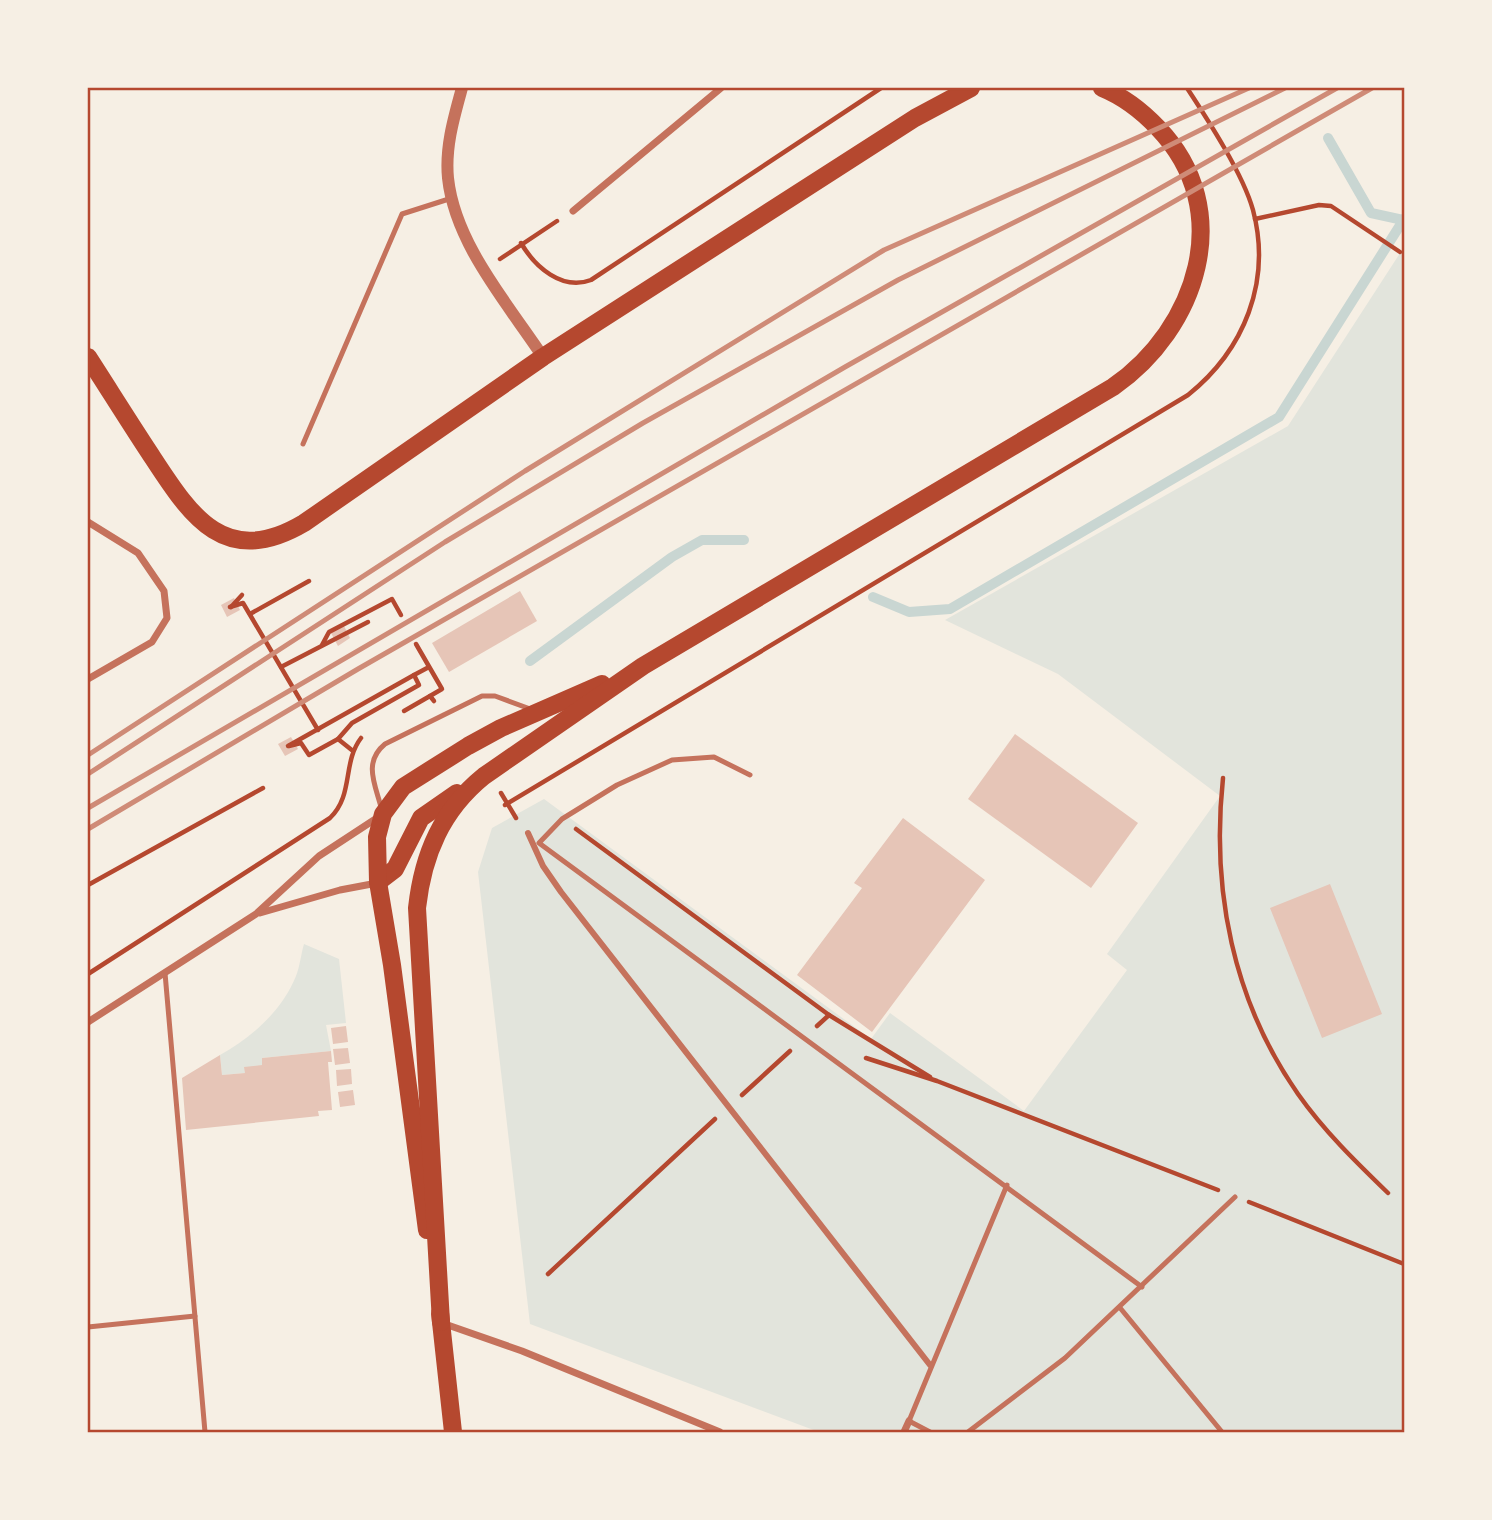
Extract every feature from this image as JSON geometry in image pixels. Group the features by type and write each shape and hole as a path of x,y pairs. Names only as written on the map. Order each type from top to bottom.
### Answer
{"main road":[{"path":"88,357 177,495 196,519 219,533 245,540 274,537 304,523 543,357 936,105 971,88"},
{"path":"378,882 395,869 421,818 643,666 1134,372 1172,328 1188,298 1198,267 1199,209 1180,158 1150,119 1106,89"},
{"path":"453,1433 441,1322 415,1157 392,965 378,882 377,837 383,814 403,787 468,746 643,666"},
{"path":"441,1322 417,908 422,873 438,829 452,806 485,776"}],"street":[{"path":"462,88 449,141 448,178 452,198 463,228 485,269 543,357"},
{"path":"573,211 721,88"},
{"path":"88,522 138,553 164,591 167,618 152,642 88,679"},
{"path":"88,1022 256,914 319,856 383,814"},
{"path":"528,834 543,866 561,892 930,1365"},
{"path":"256,914 378,882"},
{"path":"441,1322 522,1351 720,1433"},
{"path":"904,1433 909,1421"}],"lane":[{"path":"303,444 402,214 452,198"},
{"path":"383,814 372,767 375,754 385,744 482,696 502,698 539,712"},
{"path":"750,775 715,757 679,758 617,785 562,819 539,843 1142,1287"},
{"path":"164,973 205,1433"},
{"path":"930,1433 909,1421 1007,1185"},
{"path":"968,1433 1056,1366 1121,1309 1236,1197"},
{"path":"1121,1309 1222,1433"},
{"path":"88,1327 195,1316"}],"path":[{"path":"573,211 521,243 535,264 575,284 598,276 881,88"},
{"path":"505,804 1188,395 1207,379 1228,355 1251,310 1260,271 1255,219 1246,194 1187,88"},
{"path":"1255,219 1319,205 1331,206 1400,251"},
{"path":"250,614 309,581"},
{"path":"242,595 230,607 243,603 317,730"},
{"path":"322,645 329,632 392,598 401,615"},
{"path":"281,667 368,622"},
{"path":"398,714 442,689 416,644"},
{"path":"414,676 419,685 352,723 338,739 309,755 301,743 288,747 429,667"},
{"path":"430,696 437,707"},
{"path":"88,974 330,818 345,797 354,751 366,733"},
{"path":"338,739 354,751"},
{"path":"1223,778 1219,815 1221,889 1235,961 1247,996 1261,1030 1298,1094 1321,1123 1388,1194"},
{"path":"88,885 263,788"},
{"path":"562,819 829,1015 937,1081"},
{"path":"548,1274 829,1015"},
{"path":"857,1055 937,1081 1405,1264"}],"shaded area":[{"path":"1404,247 1404,1432 819,1432 530,1324 478,872 492,828 544,799 871,1039 890,1013 1024,1111 1127,970 1107,954 1220,796 1058,674 945,620 1288,426"},
{"path":"304,944 339,959 346,1023 326,1025 331,1051 262,1058 262,1065 245,1073 222,1075 220,1055 265,1022 283,1001 299,968"}],"building":[{"path":"520,591 537,621 449,672 432,643"},
{"path":"234,598 240,610 227,617 221,605"},
{"path":"344,626 350,638 338,646 331,633"},
{"path":"1015,734 1138,823 1091,888 968,799"},
{"path":"291,737 298,749 285,756 278,744"},
{"path":"903,818 985,880 872,1032 797,975 862,888 854,883"},
{"path":"1330,884 1382,1014 1322,1038 1270,908"},
{"path":"346,1026 348,1042 333,1044 331,1028"},
{"path":"348,1048 350,1063 335,1065 333,1049"},
{"path":"331,1051 332,1062 328,1062 332,1110 318,1111 319,1116 186,1130 182,1078 220,1055 222,1075 245,1073 244,1067 262,1065 262,1058"},
{"path":"351,1069 352,1084 337,1086 336,1070"},
{"path":"353,1090 355,1105 340,1107 338,1092"}],"waterway":[{"path":"1328,138 1371,213 1403,220"},
{"path":"873,597 909,612 950,609 1279,417 1404,219"},
{"path":"530,661 672,557 702,540 744,540"}],"railway":[{"path":"88,755 525,471 884,250 1249,88"},
{"path":"88,774 445,542 643,423 898,280 1285,88"},
{"path":"88,808 845,367 1337,88"},
{"path":"88,829 358,669 1372,88"}]}
